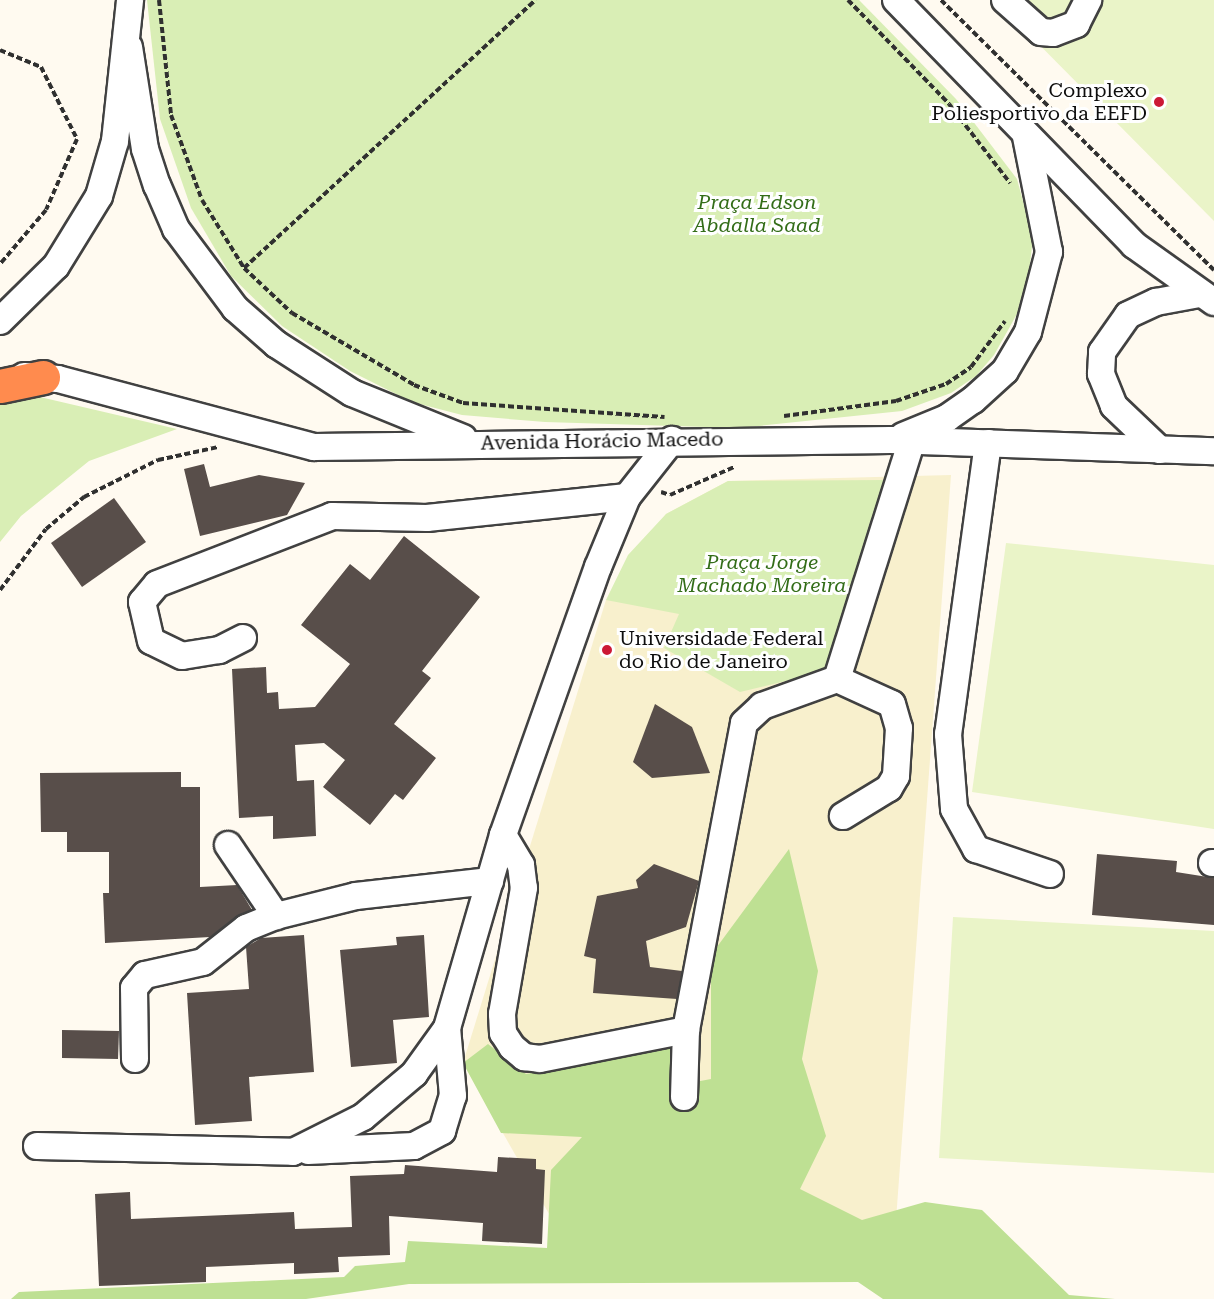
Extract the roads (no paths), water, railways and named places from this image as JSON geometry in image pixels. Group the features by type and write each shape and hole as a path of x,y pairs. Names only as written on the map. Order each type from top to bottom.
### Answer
{"highway":[{"path":"0,386 43,377"}],"street":[{"path":"0,321 56,266 99,196 110,166 129,47 130,0"},
{"path":"896,0 1134,245 1206,298"},
{"path":"1005,0 1041,32 1053,33 1076,24 1088,0"},
{"path":"129,47 145,149 157,185 176,229 235,308 276,344 352,393 475,443"},
{"path":"837,679 902,440 947,418 973,400 1005,370 1028,332 1049,252 1024,132"},
{"path":"1160,450 1106,393 1102,352 1128,315 1156,302 1206,298"},
{"name":"Avenida Horácio Macedo","path":"0,374 43,377 314,447 475,443 672,429 1214,451"},
{"path":"37,1146 292,1152 429,1142 450,1116 453,1096 447,1028 503,835 564,651 627,497 672,429"},
{"path":"988,443 948,734 954,808 976,849 1050,874"},
{"path":"243,638 219,650 182,656 151,641 142,602 157,584 332,516 427,518 627,497"},
{"path":"684,1096 686,1030 744,723 762,706 837,679 892,704 899,728 896,776 879,798 843,816"},
{"path":"503,835 521,865 524,888 502,1014 503,1033 512,1047 524,1057 540,1059 686,1030"},
{"path":"228,846 276,916"},
{"path":"135,1059 134,988 140,980 203,962 246,928 276,916 356,896 490,881"},
{"path":"292,1152 338,1132 390,1096 447,1028"}],"place":[{"name":"Complexo Poliesportivo da EEFD","path":"1159,102"},
{"name":"Universidade Federal do Rio de Janeiro","path":"607,650"}],"park label":[{"name":"Praça Edson Abdalla Saad","path":"757,214"},
{"name":"Praça Jorge Machado Moreira","path":"762,574"}]}
